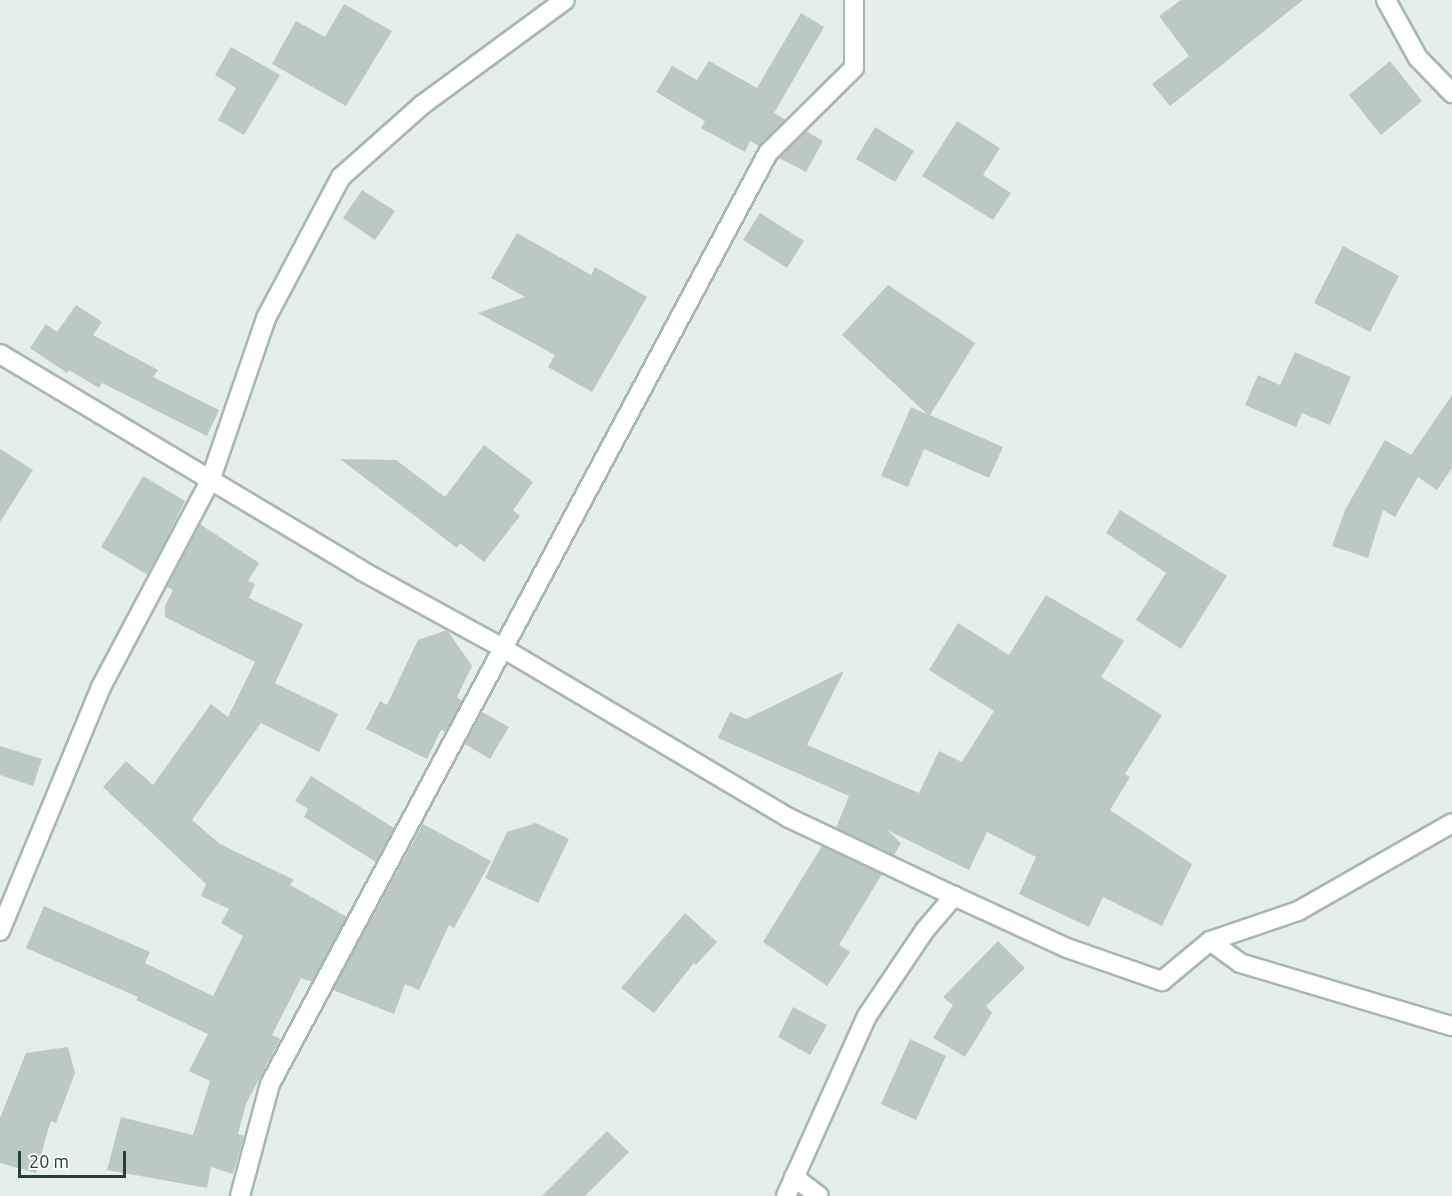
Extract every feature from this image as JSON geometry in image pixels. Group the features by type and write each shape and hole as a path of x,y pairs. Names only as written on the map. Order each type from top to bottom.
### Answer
{"street":[{"path":"0,931 101,687 210,481 266,318 341,177 422,105 565,0"},
{"path":"240,1196 270,1084 501,647 768,153 854,68 854,0"},
{"path":"1386,0 1418,58 1452,93"},
{"path":"0,354 210,481 501,647 789,818 1066,948 1162,981 1210,941 1298,911 1452,823"},
{"path":"786,1196 867,1016 925,930 954,896"},
{"path":"1210,941 1240,963 1452,1026"},
{"path":"794,1177 819,1196"}],"building":[{"path":"1181,0 1303,0 1170,106 1152,84 1189,56 1159,16"},
{"path":"344,4 392,31 346,106 272,64 296,21 325,37"},
{"path":"801,13 824,27 774,113 786,120 759,146 750,141 745,152 701,128 705,121 656,92 672,66 697,80 709,61 757,88"},
{"path":"231,47 280,75 244,135 218,120 236,88 215,75"},
{"path":"1390,61 1422,101 1381,135 1349,95"},
{"path":"957,121 1000,148 983,175 1011,193 993,220 922,176"},
{"path":"875,127 914,151 895,182 856,159"},
{"path":"806,131 823,141 806,172 779,158"},
{"path":"362,190 395,211 375,240 343,218"},
{"path":"760,213 804,241 787,268 743,240"},
{"path":"517,233 591,275 595,267 647,297 592,392 548,367 555,355 478,313 525,297 491,278"},
{"path":"1343,246 1399,276 1370,332 1314,303"},
{"path":"888,285 975,343 930,415 1003,447 989,478 924,449 908,487 881,476 911,407 927,414 842,335"},
{"path":"76,305 102,322 93,335 158,370 153,377 219,410 207,436 102,383 99,388 69,370 67,373 30,348 46,324 57,332"},
{"path":"1295,352 1351,377 1330,425 1302,413 1296,427 1245,405 1258,375 1280,385"},
{"path":"1452,395 1452,468 1437,490 1418,477 1395,517 1383,510 1368,558 1332,546 1345,510 1385,440 1411,455"},
{"path":"484,445 533,482 513,510 520,516 484,562 460,543 457,548 340,459 396,460 445,497"},
{"path":"0,449 33,470 0,522"},
{"path":"143,476 185,501 148,575 101,547"},
{"path":"1120,510 1227,576 1181,649 1136,620 1166,573 1106,533"},
{"path":"200,524 259,563 248,581 255,584 249,598 303,624 275,683 338,714 319,752 261,723 192,820 220,844 294,880 290,885 347,917 312,982 301,978 272,1035 280,1039 246,1104 238,1134 244,1136 233,1174 211,1167 207,1188 107,1170 121,1117 193,1135 210,1081 189,1071 208,1034 136,1000 138,997 26,948 44,906 150,952 145,963 213,996 243,936 221,923 229,909 201,896 206,884 103,787 126,761 153,785 211,704 228,717 255,662 165,617 165,606 173,590 167,587"},
{"path":"1046,595 1124,641 1101,677 1162,715 1125,774 1130,777 1110,810 1192,864 1162,926 1103,897 1089,927 1019,894 1036,857 987,832 969,870 887,830 901,843 894,855 836,828 849,796 718,738 730,712 746,719 844,671 807,745 919,793 939,751 962,762 994,711 929,670 958,623 1009,655"},
{"path":"447,630 472,666 457,697 462,701 445,732 441,730 427,759 366,729 380,701 387,705 418,640"},
{"path":"482,712 509,727 490,759 465,744"},
{"path":"0,746 42,759 33,786 0,775"},
{"path":"311,776 394,828 376,862 304,817 308,809 295,801"},
{"path":"536,823 569,839 538,903 485,878 507,832"},
{"path":"423,824 491,861 454,928 449,925 419,990 405,984 394,1014 333,990"},
{"path":"822,846 882,874 839,945 850,952 827,986 763,942"},
{"path":"685,913 717,942 696,965 694,963 654,1013 621,988"},
{"path":"998,941 1025,968 986,1006 992,1013 965,1057 933,1038 953,1005 943,997"},
{"path":"793,1007 827,1025 810,1055 778,1037"},
{"path":"910,1039 946,1056 916,1120 881,1104"},
{"path":"68,1047 75,1073 56,1123 51,1121 36,1173 0,1163 0,1118 26,1053"},
{"path":"607,1131 629,1152 585,1196 542,1196"}]}
